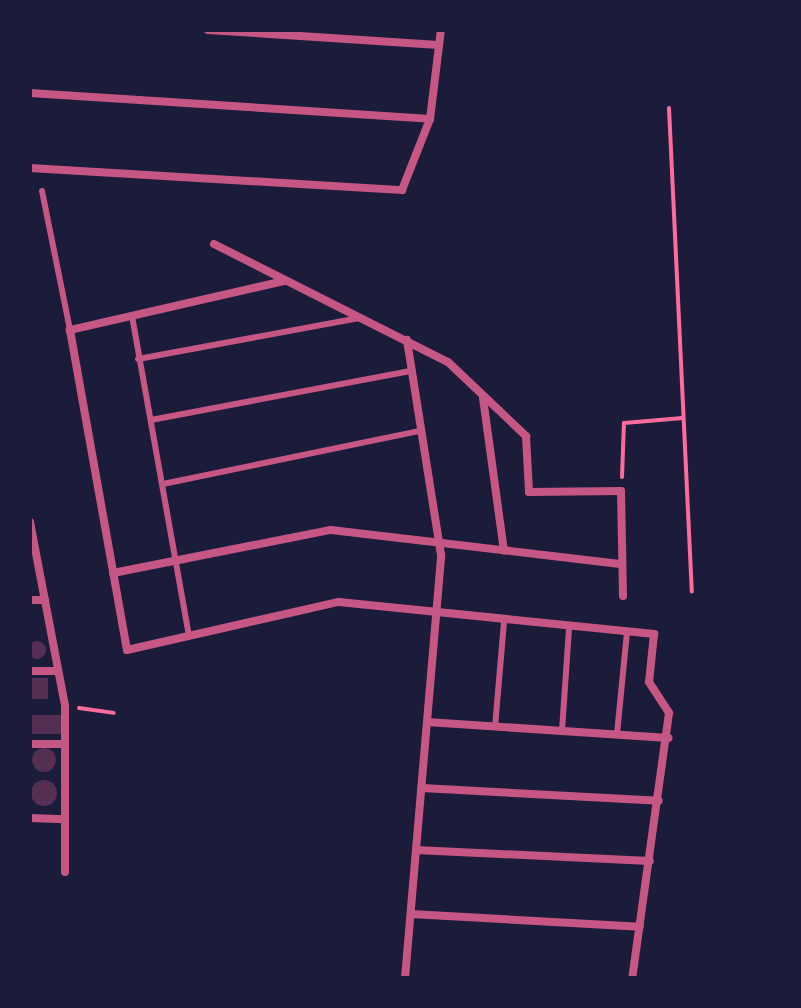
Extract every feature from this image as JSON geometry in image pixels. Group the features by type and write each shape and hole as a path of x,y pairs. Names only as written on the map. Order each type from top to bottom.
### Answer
{"street":[{"path":"208,30 439,45"},
{"path":"30,168 402,190 430,119 441,30"},
{"path":"30,93 430,119"},
{"path":"214,244 448,362 526,436 529,492 621,491 623,596"},
{"path":"284,281 70,330 127,650 339,602 654,634 649,682 669,713 668,738 632,978"},
{"path":"406,978 437,614 438,542 407,340"},
{"path":"483,398 504,551"},
{"path":"30,525 65,706 65,872"},
{"path":"113,573 331,530 622,564"},
{"path":"30,600 45,600"},
{"path":"30,671 58,671"},
{"path":"427,722 668,738"},
{"path":"30,744 65,744"},
{"path":"422,788 659,801"},
{"path":"30,818 64,819"},
{"path":"416,850 650,861"},
{"path":"411,914 640,927"}],"lane":[{"path":"42,191 70,330"},
{"path":"132,316 189,636"},
{"path":"138,359 364,317"},
{"path":"151,420 410,371"},
{"path":"163,484 419,431"},
{"path":"495,727 504,621"},
{"path":"562,731 569,627"},
{"path":"617,734 627,632"}],"path":[{"path":"669,108 692,591"},
{"path":"621,491 624,423 683,418"},
{"path":"65,706 114,713"}],"building":[{"path":"37,641 46,650 37,659 28,650"},
{"path":"30,678 48,678 48,699 30,699"},
{"path":"30,715 61,715 61,734 30,734"},
{"path":"44,748 53,751 56,760 53,769 44,772 35,769 32,760 35,751"},
{"path":"44,780 53,784 57,793 53,802 44,806 35,802 31,793 35,784"}]}
